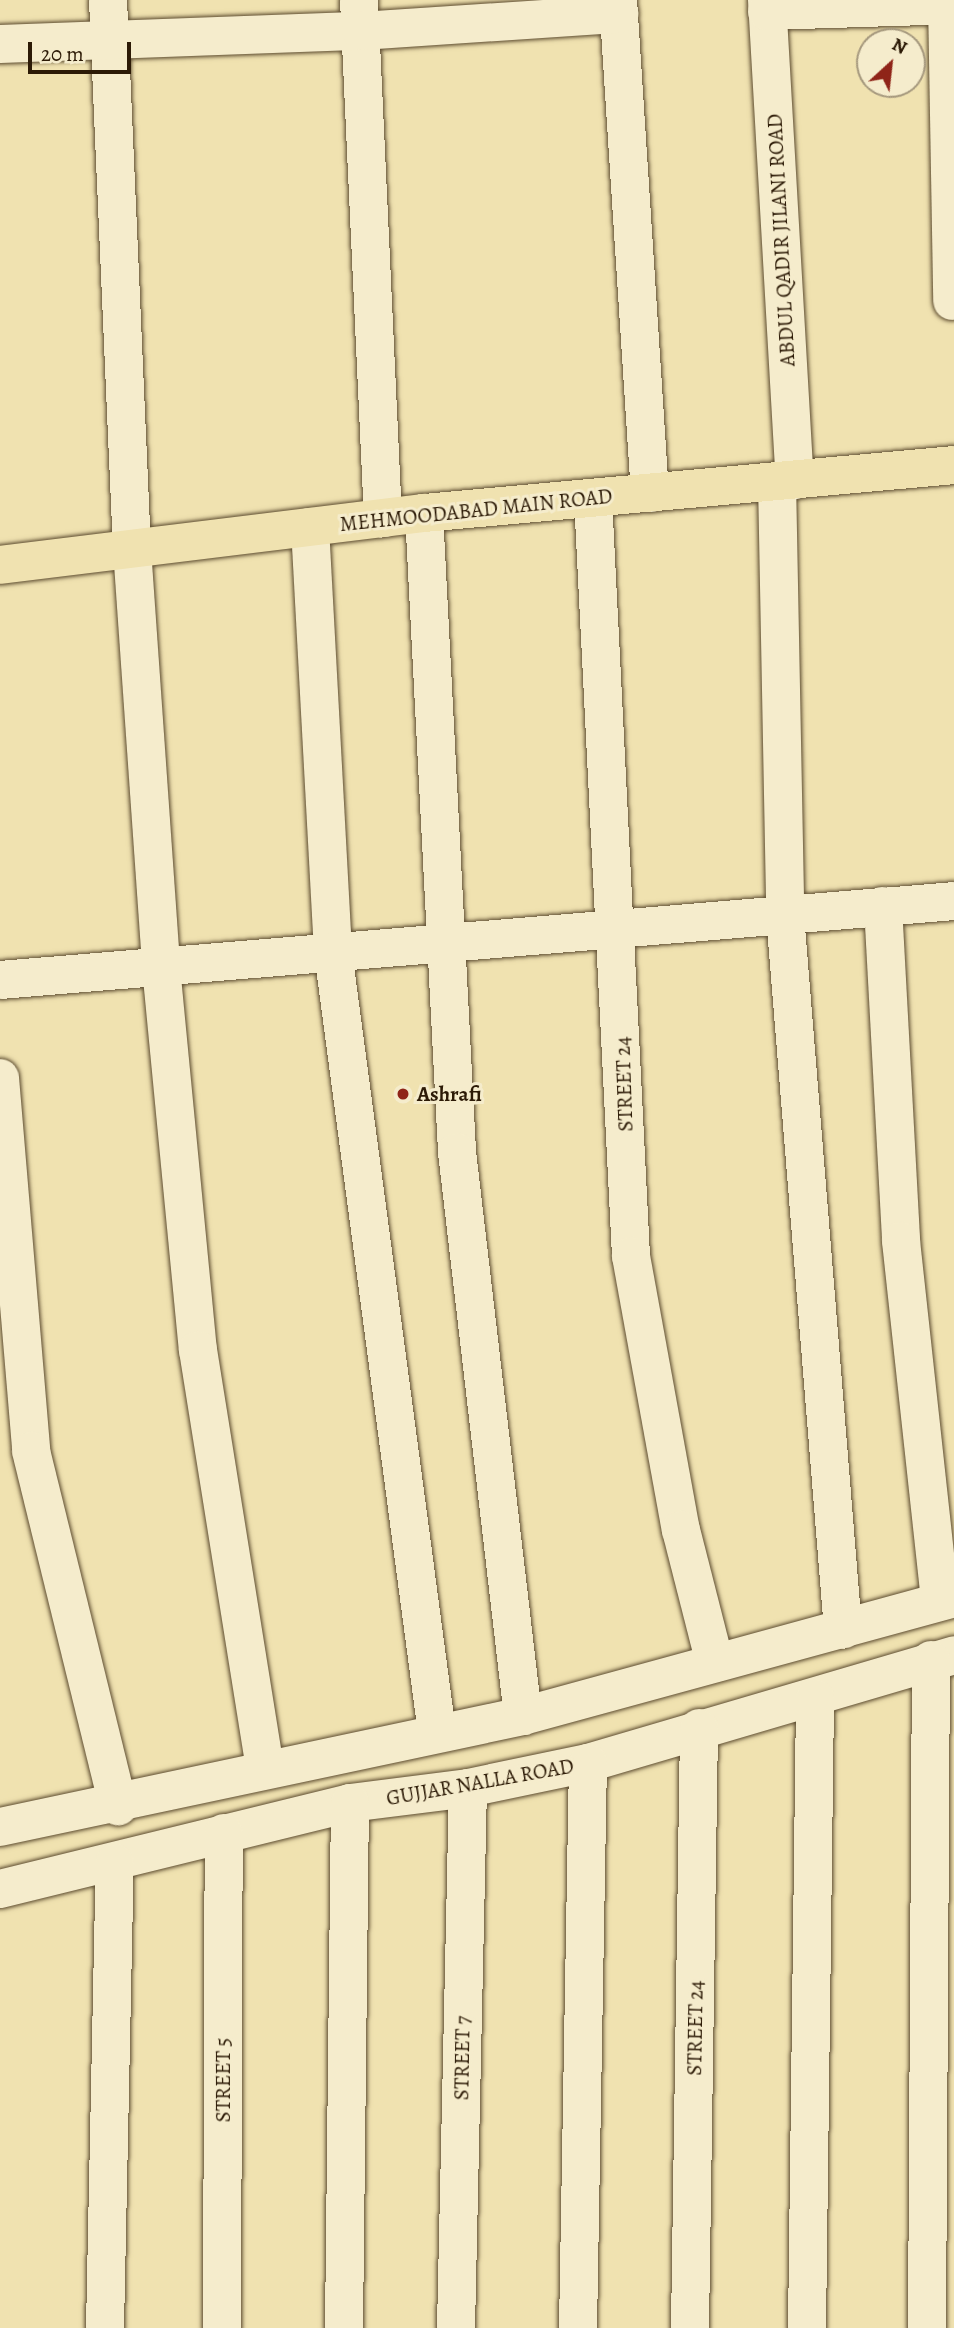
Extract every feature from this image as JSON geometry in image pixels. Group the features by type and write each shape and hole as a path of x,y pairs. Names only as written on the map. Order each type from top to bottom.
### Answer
{"main road":[{"name":"MEHMOODABAD MAIN ROAD","path":"0,565 424,513 954,466"}],"street":[{"path":"108,0 132,549 161,967 198,1350 265,1769"},
{"path":"767,5 949,4 952,301"},
{"name":"ABDUL QADIR JILANI ROAD","path":"767,5 786,481 785,915 843,1630"},
{"path":"0,44 360,16 618,7 650,493"},
{"path":"360,16 383,518"},
{"name":"STREET 24","path":"593,498 618,929 631,1256 681,1530 715,1663"},
{"path":"424,513 460,1180 523,1716"},
{"path":"310,527 333,952 437,1733"},
{"path":"0,980 954,902"},
{"path":"0,1827 118,1806 265,1769 523,1716 843,1630 947,1599 901,1241 883,906"},
{"path":"0,1078 31,1451 118,1806"},
{"path":"927,2328 943,1657"},
{"name":"GUJJAR NALLA ROAD","path":"0,1889 116,1863 224,1833 350,1803 468,1788 588,1763 699,1728 815,1698 943,1657"},
{"path":"807,2328 815,1698"},
{"name":"STREET 24","path":"691,2328 699,1728"},
{"path":"578,2328 588,1763"},
{"name":"STREET 7","path":"456,2328 468,1788"},
{"path":"344,2328 350,1803"},
{"name":"STREET 5","path":"222,2328 224,1833"},
{"path":"105,2328 116,1863"}],"place":[{"name":"Ashrafi","path":"403,1094"}]}
